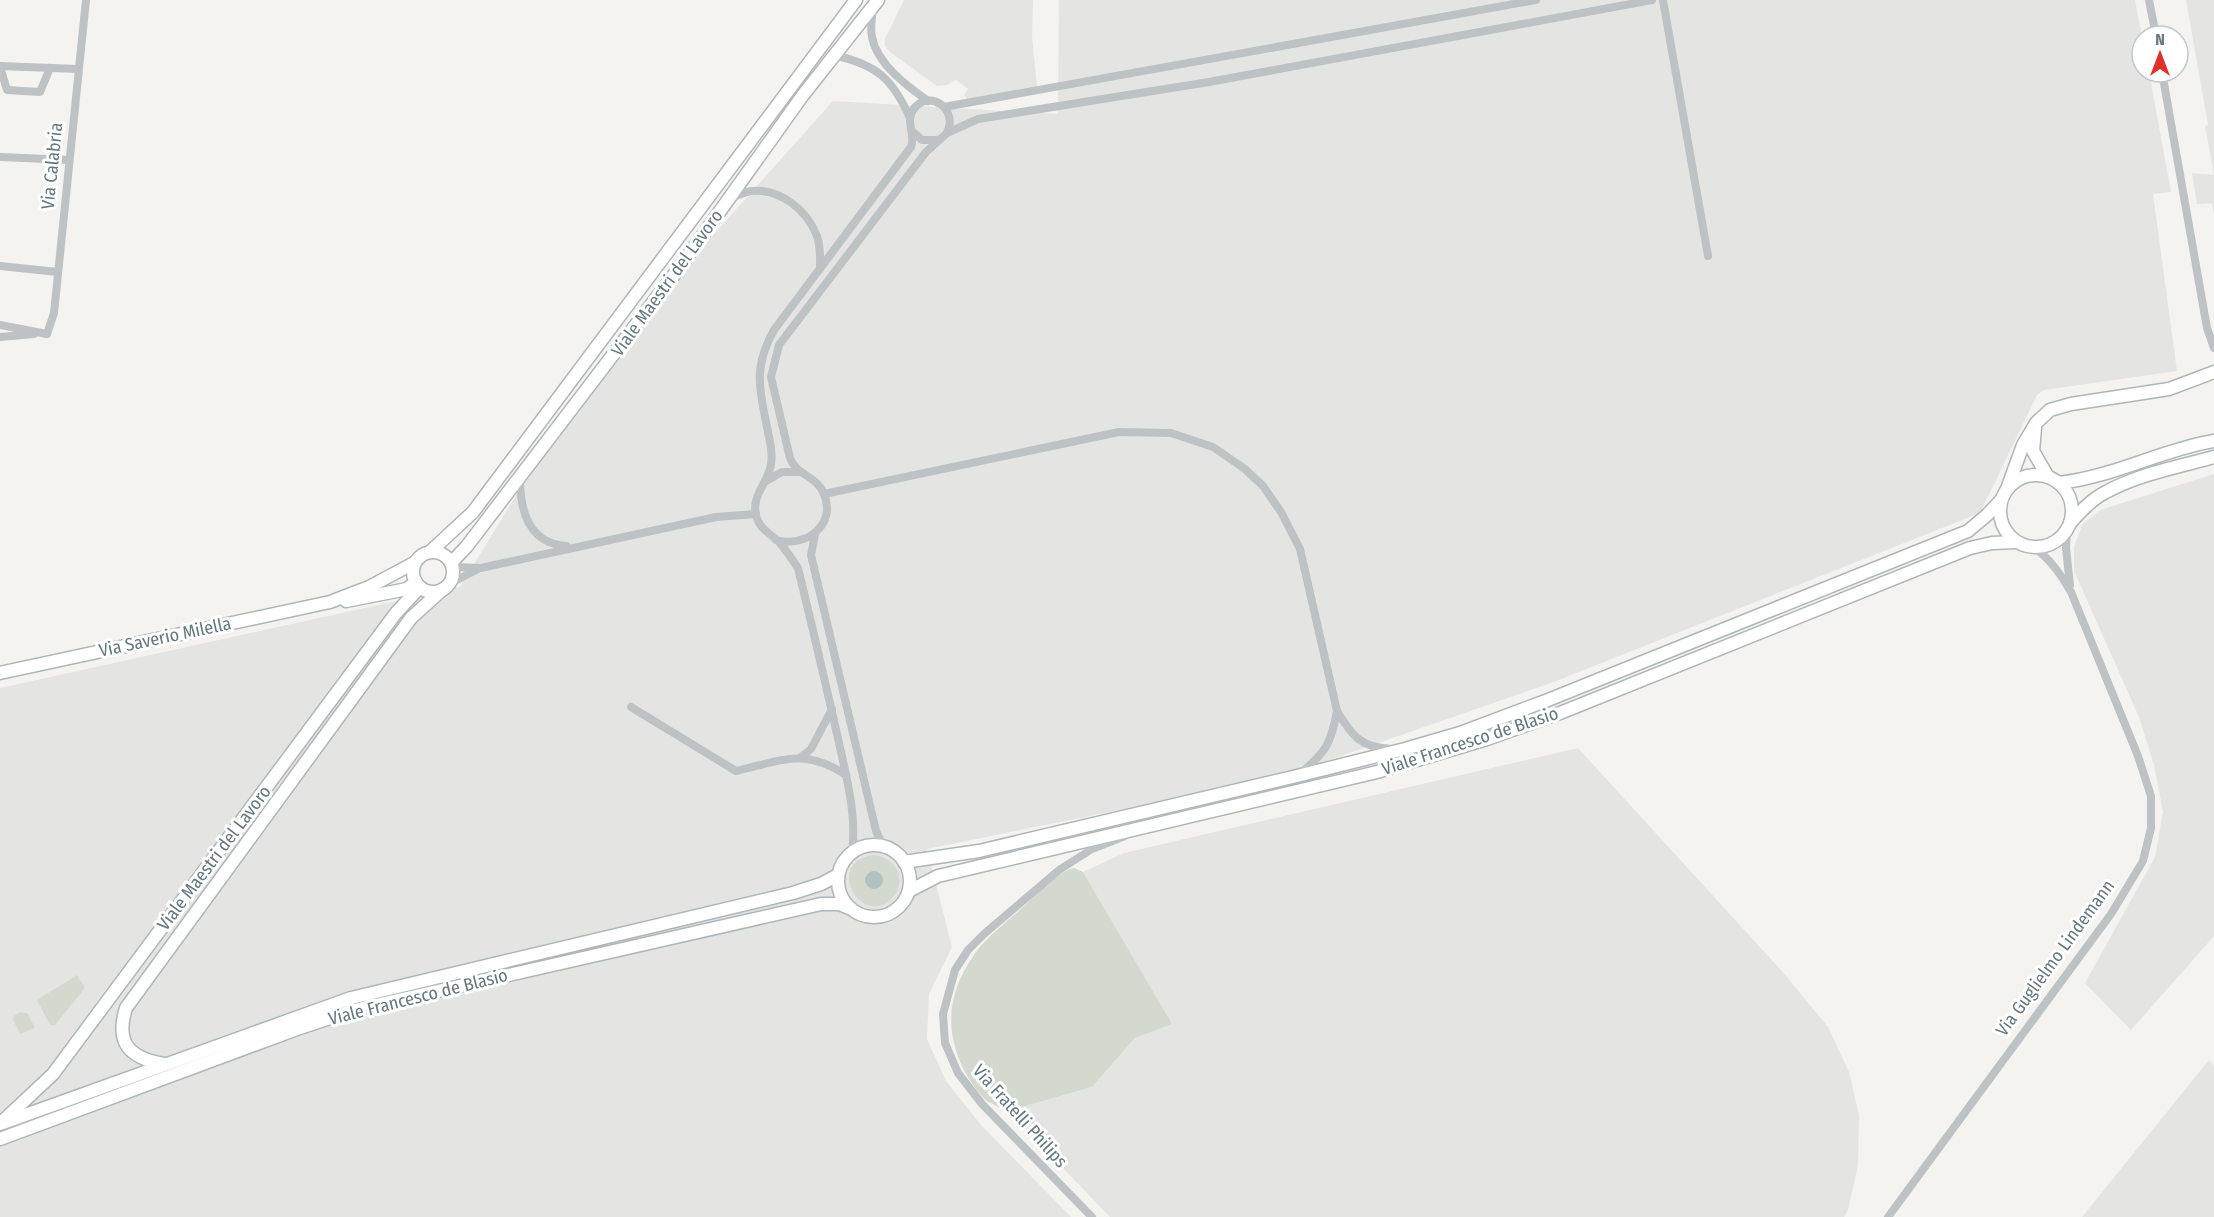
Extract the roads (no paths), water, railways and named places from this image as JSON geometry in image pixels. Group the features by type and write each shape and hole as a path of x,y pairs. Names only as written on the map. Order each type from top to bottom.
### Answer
{"street":[{"name":"Via Calabria","path":"47,334 54,313 86,0"},
{"name":"Viale Maestri del Lavoro","path":"431,551 473,512 856,0"},
{"path":"944,107 1536,0"},
{"path":"776,540 796,542 814,534 822,525 827,505 819,485 811,477 793,467 789,459 771,377 779,345 936,140 947,133 978,119 1209,82 1652,0"},
{"path":"1663,0 1708,256"},
{"path":"2149,0 2154,24"},
{"path":"875,4 871,36 876,51 906,84 928,101"},
{"name":"Viale Maestri del Lavoro","path":"452,565 636,327 803,95 875,4"},
{"path":"834,55 852,59 878,71 893,86 910,118 914,139 911,147 774,330 765,346 759,372 760,388 772,452 771,466 755,502 760,525 776,540 798,568 846,775 855,832 852,853"},
{"path":"50,68 40,92 7,90 0,67 50,68 78,69"},
{"path":"2164,84 2207,328 2214,348"},
{"path":"910,118 916,106 934,101 948,111 950,122 947,133"},
{"path":"912,131 922,140 936,140"},
{"path":"0,157 69,160"},
{"path":"729,199 750,191 767,191 798,208 808,218 817,235 820,269"},
{"path":"0,266 58,272"},
{"path":"0,325 47,334"},
{"path":"0,337 47,334"},
{"path":"2214,372 2169,389 2071,404 2050,410 2036,423 2023,445 1999,511 2001,523 2007,534 2016,542 2035,548 2048,546 2059,539 2087,505 2105,492 2145,476 2214,457"},
{"path":"2036,423 2033,451 2071,501 2069,526"},
{"path":"824,494 1119,432 1171,433 1213,447 1230,457 1263,486 1290,528 1300,549 1337,711 1349,730 1362,742 1372,747 1405,749"},
{"path":"2004,495 2016,481 2024,477 2037,475 2054,480 2086,480 2195,444 2214,441"},
{"path":"765,482 782,472 802,473"},
{"path":"520,478 520,498 524,514 531,526 540,537 555,545 576,547"},
{"name":"Viale Francesco de Blasio","path":"904,862 979,851 1297,776 1405,749 1521,711 1968,531 1987,515 2004,495"},
{"path":"446,587 452,579 452,565 443,554 431,551 421,555 414,563 413,576 418,585 431,592 446,587 481,568 716,517 756,514"},
{"name":"Via Guglielmo Lindemann","path":"2069,526 2066,548 2071,592"},
{"path":"814,534 811,555 876,831 884,847"},
{"name":"Viale Francesco de Blasio","path":"909,891 938,876 1377,772 1487,739 1560,713 1970,548 1992,543 2016,542"},
{"name":"Via Guglielmo Lindemann","path":"1888,1217 2111,914 2143,861 2151,828 2151,796 2138,756 2071,592 2056,568 2045,555 2035,548"},
{"name":"Via Saverio Milella","path":"0,673 330,602 369,587 414,563"},
{"path":"452,565 481,568"},
{"name":"Viale Maestri del Lavoro","path":"1,1124 53,1074 418,585"},
{"name":"Via Saverio Milella","path":"330,602 352,601 418,585"},
{"name":"Viale Maestri del Lavoro","path":"165,1064 149,1062 126,1048 121,1023 126,1008 411,618 446,587"},
{"path":"631,707 736,771 801,757 813,758 830,764 846,775"},
{"path":"801,757 811,749 832,710"},
{"path":"1297,776 1318,759 1328,745 1337,711"},
{"name":"Via Fratelli Philips","path":"1092,1217 982,1104 958,1073 945,1043 943,1014 955,970 968,950 1041,883 1092,849 1168,820"},
{"path":"873,845 884,847 904,862 910,881 909,891 897,908 879,917 868,917 849,908 838,887 838,875 845,859 852,853 862,847 873,845"},
{"name":"Viale Francesco de Blasio","path":"1,1124 351,998 793,893 821,884 838,875"},
{"name":"Viale Francesco de Blasio","path":"0,1139 354,1010 821,904 838,904 849,908"}]}
